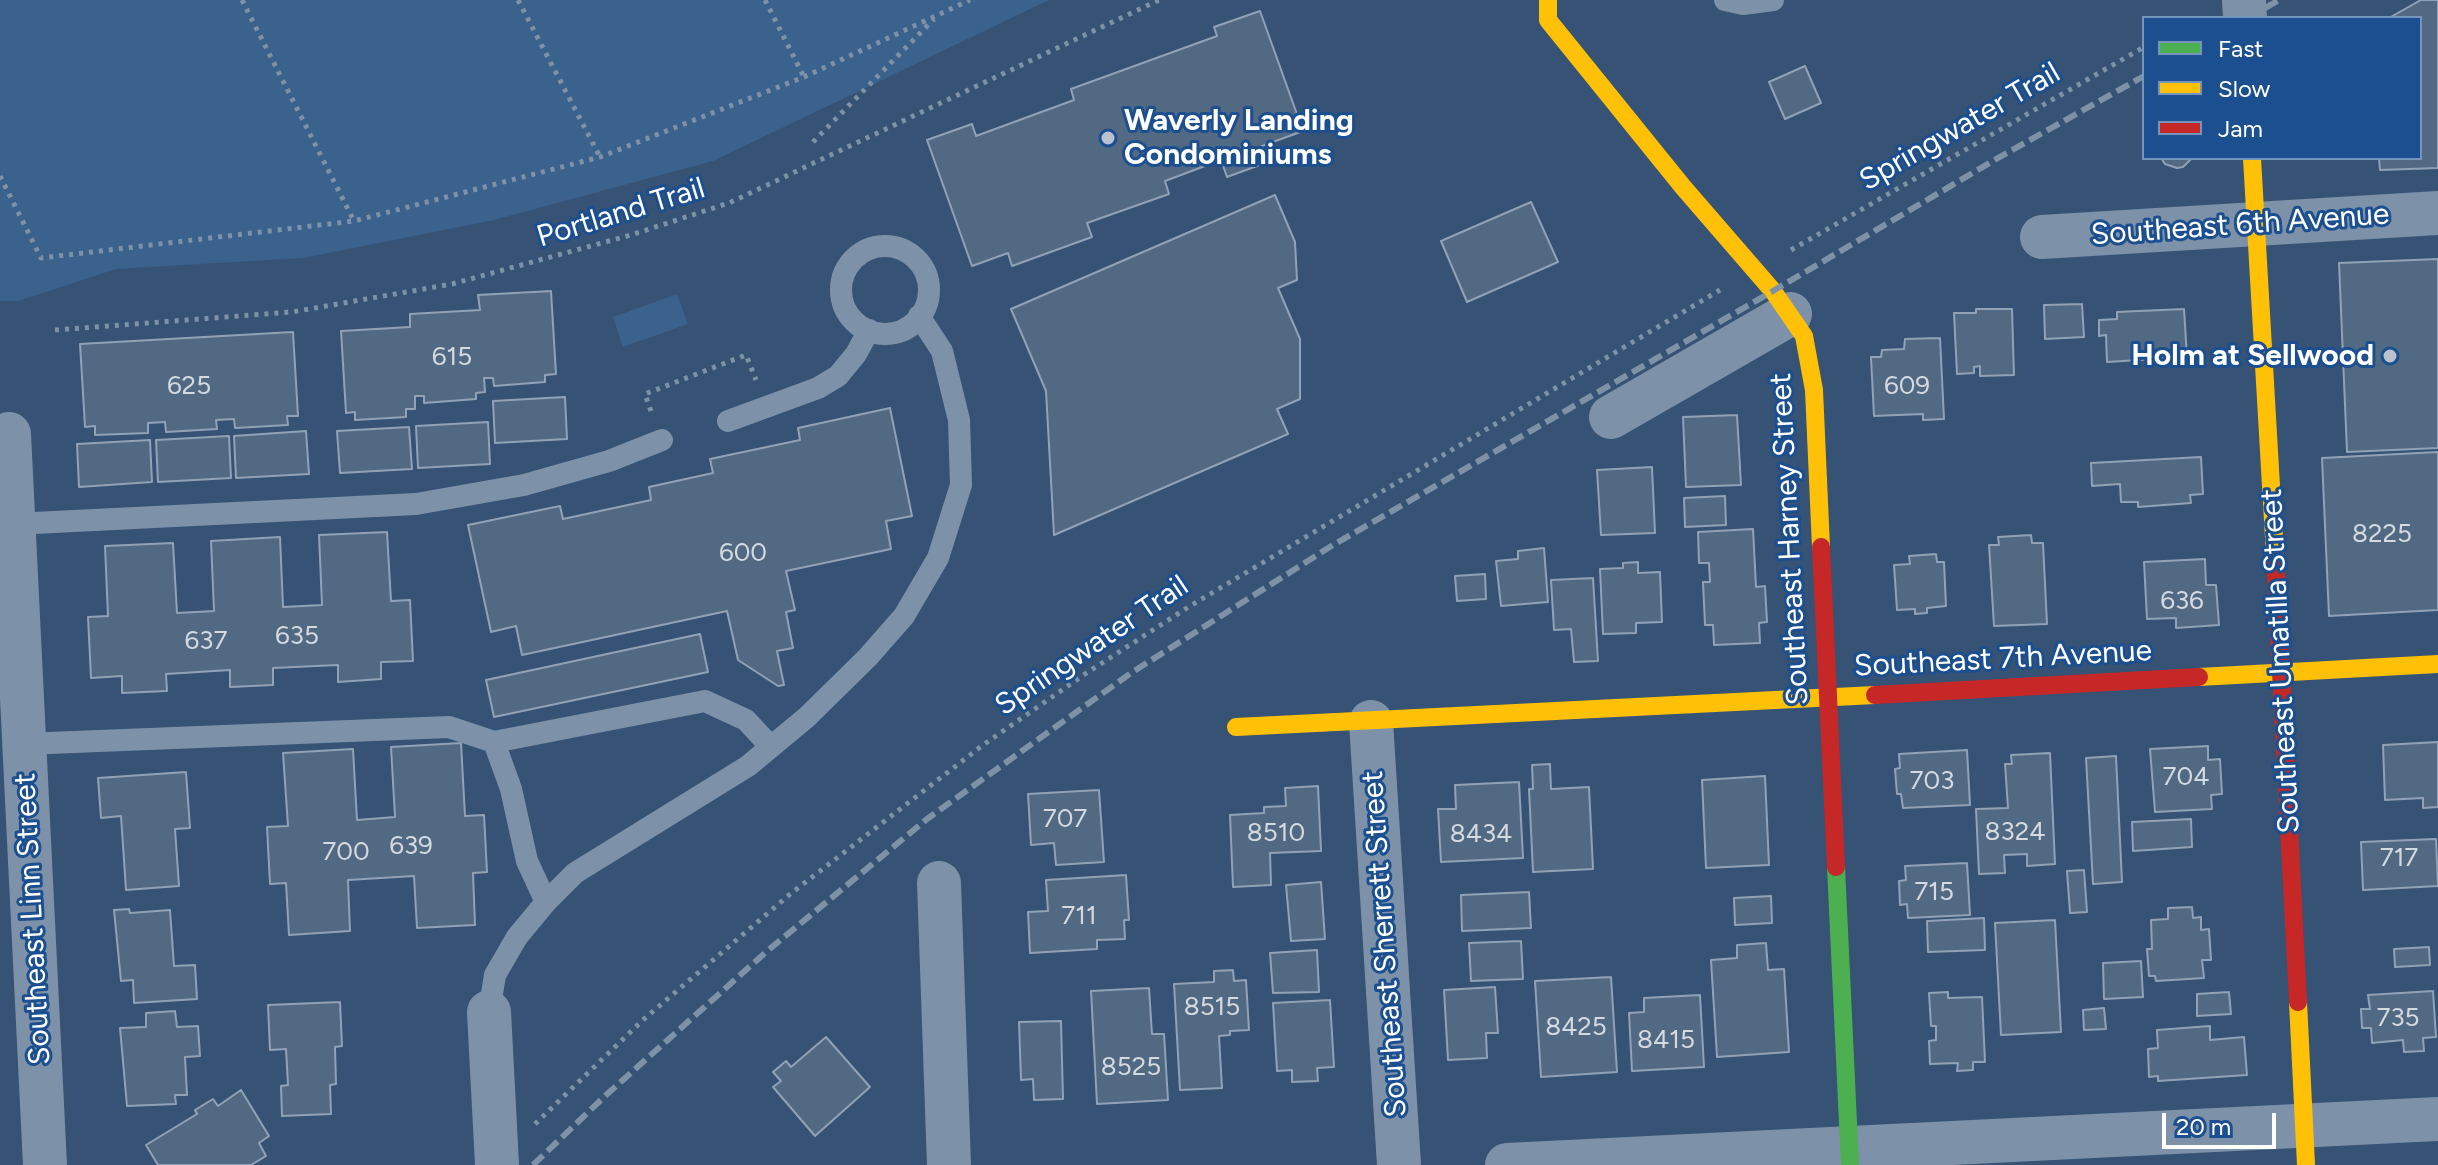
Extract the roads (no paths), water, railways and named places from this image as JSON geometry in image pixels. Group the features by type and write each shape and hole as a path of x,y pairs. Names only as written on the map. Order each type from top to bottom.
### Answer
{"street":[{"name":"Southeast Harney Street","path":"1548,0 1548,20 1790,314 1804,336 1814,390 1849,1157"},
{"name":"Southeast Umatilla Street","path":"2252,160 2282,671 2305,1146"},
{"name":"Southeast 6th Avenue","path":"2042,237 2438,213"},
{"path":"1611,417 1790,314"},
{"name":"Southeast Linn Street","path":"9,434 14,524 17,758 45,1165"},
{"name":"Southeast 7th Avenue","path":"1236,727 2438,664"},
{"name":"Southeast Sherrett Street","path":"1371,722 1399,1165"},
{"path":"939,883 949,1165"},
{"path":"489,1012 497,1165"},
{"path":"1507,1165 2305,1146 2438,1119"}],"lane":[{"path":"1725,0 1743,4 1773,0"},
{"path":"889,245 906,250 919,262 927,277 929,294 919,316 913,324 897,332 880,334 869,330 850,318 842,302 841,285 846,269 856,255 872,247 889,245"},
{"path":"489,1012 495,975 517,937 575,873 748,766 807,717 868,657 904,616 938,558 961,485 959,420 942,351 919,316"},
{"path":"728,421 818,388 838,376 856,354 869,330"},
{"path":"14,524 416,504 524,485 609,461 662,440"},
{"path":"17,758 449,727 494,742 705,701 746,720 771,747"},
{"path":"494,742 511,789 527,861 546,902"}],"water":[{"path":"0,0 1049,0 713,161 494,220 303,258 116,269 18,301 0,301"},
{"path":"677,294 688,324 623,347 613,317"}],"railway":[{"path":"2251,16 2279,0"},
{"path":"533,1165 766,952 927,819 1131,673 1333,545 2142,77"}],"place":[{"name":"Waverly Landing Condominiums","path":"1108,138"},
{"name":"Holm at Sellwood","path":"2390,356"}]}
